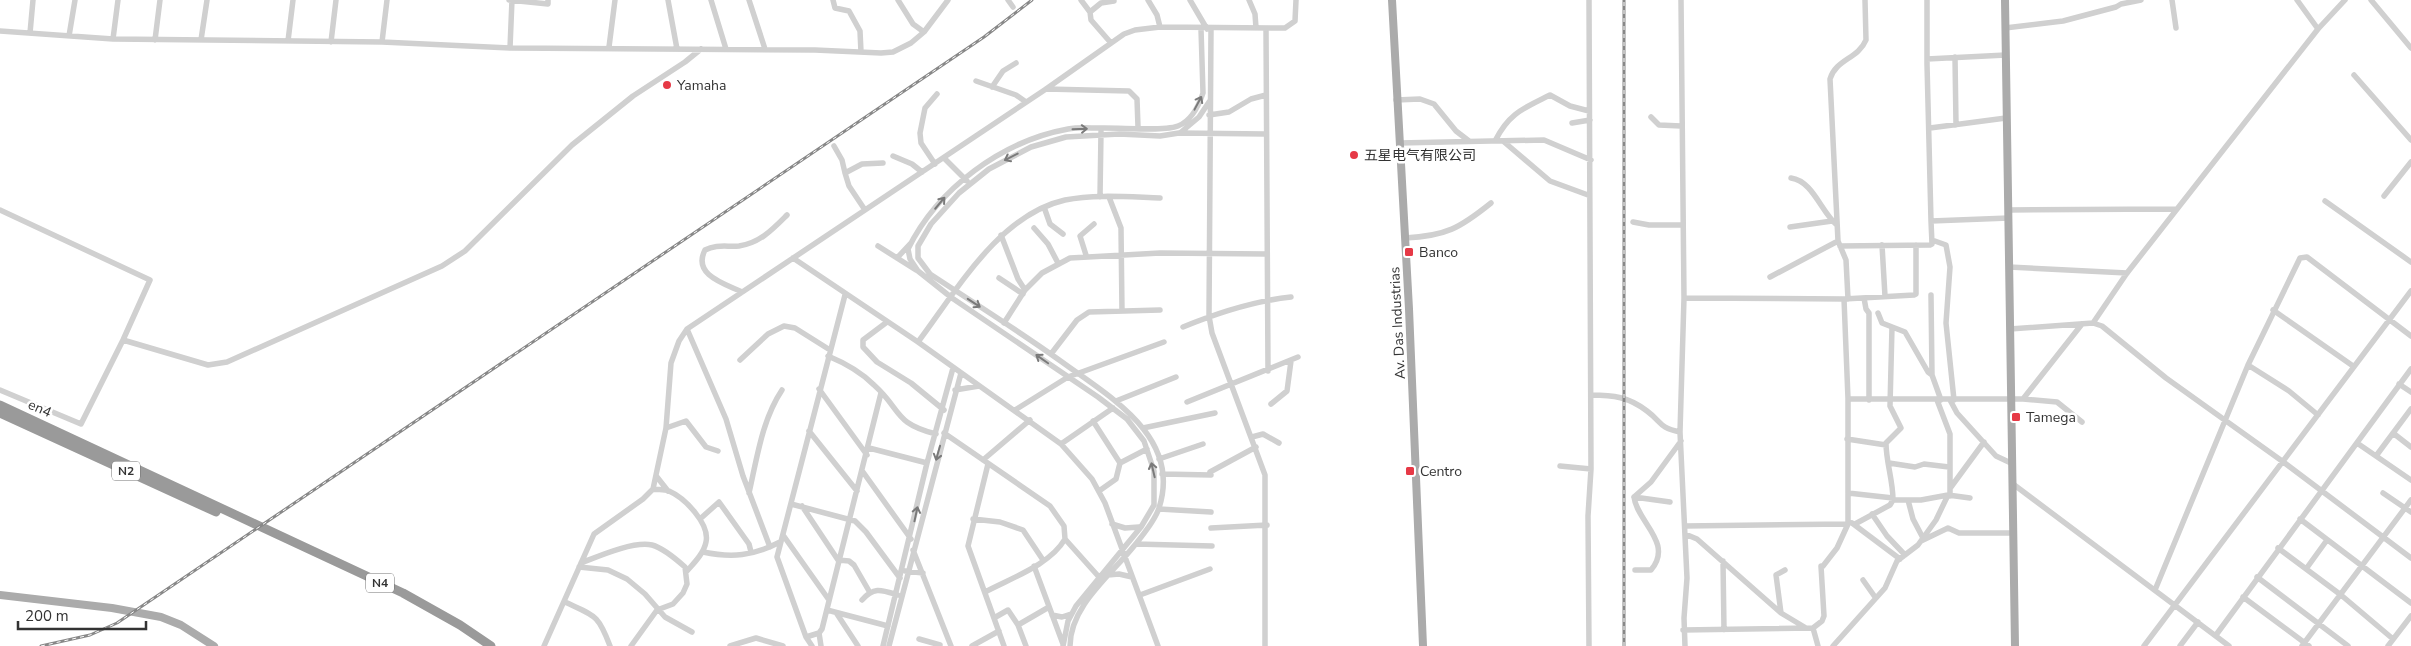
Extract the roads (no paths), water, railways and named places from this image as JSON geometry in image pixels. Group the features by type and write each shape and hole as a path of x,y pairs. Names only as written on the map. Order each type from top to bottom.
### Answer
{"highway":[{"name":"N2","path":"0,405 245,519"},
{"name":"N2","path":"0,413 253,526"},
{"name":"N4","path":"245,519 264,532 408,601 445,621 481,646"},
{"name":"N4","path":"264,532 403,593 460,625 491,646"}],"main road":[{"name":"Av. Das Industrias","path":"1392,0 1405,238 1423,646"},
{"path":"2005,0 2015,646"},
{"path":"0,595 114,608 161,617 181,625 214,646"}],"street":[{"path":"30,33 33,0"},
{"path":"69,36 75,0"},
{"path":"113,39 118,0"},
{"path":"155,40 160,0"},
{"path":"201,40 207,0"},
{"path":"288,41 293,0"},
{"path":"331,42 336,0"},
{"path":"382,42 387,0"},
{"path":"510,48 510,0 548,4 548,0"},
{"path":"609,47 615,0"},
{"path":"668,0 676,49"},
{"path":"711,0 726,48"},
{"path":"749,0 765,49"},
{"path":"833,0 835,8 848,11 860,31 861,52"},
{"path":"898,0 913,24 924,32"},
{"path":"0,31 155,40 382,42 510,48 726,48 893,52 906,47 924,32 948,0"},
{"path":"1008,0 1013,8"},
{"path":"1081,0 1090,12 1091,20 1110,43"},
{"path":"1148,0 1157,15 1160,27"},
{"path":"1190,0 1206,29 1210,64 1209,316 1212,333 1265,475 1267,525 1265,646"},
{"path":"1249,0 1255,14 1256,28"},
{"path":"544,646 594,534 653,489 658,477 666,428 671,363 679,341 687,329 944,158 1110,43 1135,30 1160,27 1206,29 1285,28 1295,21 1296,0"},
{"path":"1589,0 1591,160 1588,195 1591,277 1591,469 1588,516 1589,646"},
{"path":"1681,0 1684,298 1680,441 1686,534 1687,578 1683,630 1685,646"},
{"path":"1683,630 1810,628 1822,621 1824,616 1822,566 1844,534 1848,523 1846,260 1834,223 1830,79 1836,66 1861,50 1864,45 1866,40 1865,0"},
{"path":"1770,277 1839,243 1930,246 1932,240 1927,0"},
{"path":"2005,28 2063,21 2141,0"},
{"path":"2172,0 2176,28"},
{"path":"2296,0 2318,29"},
{"path":"2093,324 2127,273 2176,209 2318,29 2346,0"},
{"path":"2371,0 2411,48"},
{"path":"1090,12 1101,3 1114,1"},
{"path":"1070,646 1074,623 1108,575 1136,544 1159,509 1162,474 1159,459 1143,428 1116,401 1051,354 930,274 918,258 918,246 928,223 950,192 964,179 997,156 1038,137 1069,129 1138,127 1161,132 1183,123 1199,103 1204,85 1203,65 1206,29"},
{"path":"1266,29 1265,134 1268,371"},
{"path":"0,210 148,278 149,283 123,340 208,365 216,365 227,362 442,266 465,251 572,145 633,96 694,57 701,49"},
{"path":"1927,59 2006,54"},
{"path":"1955,57 1956,125"},
{"path":"992,87 1003,71 1016,63"},
{"path":"1203,65 1210,64"},
{"path":"2354,75 2411,140"},
{"path":"976,81 1016,95 1026,102"},
{"path":"1046,89 1129,91 1136,99 1138,127"},
{"path":"935,164 921,143 920,133 925,108 937,94"},
{"path":"1209,115 1229,112 1251,99 1266,95"},
{"path":"1495,141 1512,115 1550,95 1570,106 1589,111"},
{"path":"1396,100 1420,99 1434,104 1456,131 1469,141"},
{"path":"1178,133 1188,128 1199,117 1210,100"},
{"path":"1651,118 1658,125 1681,126"},
{"path":"1930,128 2006,118"},
{"path":"1572,123 1590,120"},
{"path":"1100,197 1101,128"},
{"path":"897,258 928,223 989,168 1031,147 1066,137 1101,135 1161,132 1209,135 1265,134"},
{"path":"1399,144 1469,141 1551,142 1591,160"},
{"path":"1503,141 1550,181 1588,195"},
{"path":"834,146 842,160 849,186 865,210"},
{"path":"893,156 912,164 922,172"},
{"path":"944,158 970,184"},
{"path":"2384,196 2411,162"},
{"path":"846,173 862,164 883,163"},
{"path":"1791,178 1797,179 1807,187 1834,223"},
{"path":"918,342 980,258 1001,235 1024,218 1044,207 1065,200 1100,197 1160,198"},
{"path":"1109,197 1121,228 1122,311"},
{"path":"2325,201 2411,262"},
{"path":"1405,238 1433,236 1452,230 1473,218 1491,202"},
{"path":"1044,207 1050,224 1063,234"},
{"path":"1931,220 2009,214 2176,209"},
{"path":"742,292 706,273 702,264 705,250 711,246 739,246 760,240 787,214"},
{"path":"1633,222 1649,225 1682,225"},
{"path":"1790,227 1834,223"},
{"path":"1086,256 1080,236 1094,224"},
{"path":"1034,228 1048,244 1058,262"},
{"path":"1001,235 1024,292"},
{"path":"913,240 908,249 910,259 918,271"},
{"path":"1932,240 1946,245 1950,267 1946,323 1952,400 1957,413 2000,460 2013,464"},
{"path":"1882,245 1885,296"},
{"path":"1684,298 1846,299 1916,294 1916,245"},
{"path":"878,246 918,271 952,298 1113,408 1138,432 1147,449 1154,471 1155,499 1140,526 1071,614 1063,645"},
{"path":"1004,323 1024,292 1042,273 1058,262 1086,256 1121,254 1266,254"},
{"path":"2155,590 2248,365 2273,310 2303,256 2307,257 2411,336"},
{"path":"793,258 1030,420 1061,444 1081,465 1099,491 1158,646"},
{"path":"2009,266 2127,273"},
{"path":"999,278 1024,292"},
{"path":"2144,646 2411,291"},
{"path":"1833,646 1888,583 1903,557 1922,540 1949,496 1951,487 1949,467 1950,434 1932,375 1931,294"},
{"path":"777,557 819,389 845,295"},
{"path":"1183,327 1209,316 1266,300 1291,297"},
{"path":"1864,298 1869,314 1868,400"},
{"path":"1051,354 1083,315 1095,311 1160,310"},
{"path":"2273,310 2353,366"},
{"path":"1878,313 1882,323 1904,332 1928,372 1932,375"},
{"path":"887,322 863,340 863,347 871,358 911,383 946,411"},
{"path":"2023,399 2082,324"},
{"path":"2010,329 2082,324 2093,324 2106,329 2166,378 2282,461 2411,558"},
{"path":"740,360 768,334 784,326 795,328 865,376 906,423 936,434"},
{"path":"1855,524 1890,505 1893,499 1886,445 1887,440 1901,430 1892,413 1890,400 1892,327"},
{"path":"687,329 726,419 767,548 777,557 806,637 812,646"},
{"path":"1023,346 1028,339"},
{"name":"en4","path":"0,390 81,424 123,340"},
{"path":"1015,410 1068,377 1164,342"},
{"path":"1187,402 1268,371 1298,357"},
{"path":"1271,404 1286,391 1292,361"},
{"path":"2248,365 2289,391 2318,415"},
{"path":"883,646 900,578 914,552 944,433 953,368"},
{"path":"2216,635 2411,369"},
{"path":"889,646 902,596 910,542 927,463 936,434 960,373"},
{"path":"1116,401 1176,376"},
{"path":"2399,384 2411,392"},
{"path":"954,390 980,386"},
{"path":"819,389 867,455"},
{"path":"749,493 773,404 782,390"},
{"path":"820,646 819,633 827,610 838,560 863,472 881,393"},
{"path":"1591,395 1620,396 1649,412 1664,428 1680,432"},
{"path":"1848,399 2023,399 2057,402 2082,422"},
{"path":"1061,444 1113,408"},
{"path":"2376,456 2411,409"},
{"path":"1143,428 1215,413"},
{"path":"1004,646 985,592 971,561 968,546 986,462 1030,420"},
{"path":"666,428 686,421 706,447 710,450 718,450"},
{"path":"1093,421 1120,463 1116,480 1099,491"},
{"path":"809,430 857,491"},
{"path":"944,433 1050,506 1064,526 1065,539 1100,577"},
{"path":"2393,433 2411,447"},
{"path":"1252,437 1262,434 1279,443"},
{"path":"1848,439 1886,445"},
{"path":"1634,497 1651,482 1680,441"},
{"path":"1951,487 1984,442"},
{"path":"2357,443 2411,480"},
{"path":"1159,459 1203,444"},
{"path":"1162,474 1211,474 1256,447"},
{"path":"869,448 927,463"},
{"path":"1120,463 1147,449"},
{"path":"1889,462 1915,467 1924,464 1949,467"},
{"path":"1560,466 1591,469"},
{"path":"863,472 910,542 951,646"},
{"path":"631,646 657,610 673,604 683,593 687,584 687,571 703,552 707,535 700,519 668,491 658,477"},
{"path":"2013,484 2229,646"},
{"path":"653,489 668,491"},
{"path":"1848,492 1908,500 1949,496 1970,498"},
{"path":"2383,493 2408,510"},
{"path":"1634,497 1670,502"},
{"path":"1634,497 1656,537 1659,548 1656,564 1652,570 1635,570"},
{"path":"1908,500 1913,519 1922,540"},
{"path":"2243,597 2305,645 2384,537 2408,510 2411,500"},
{"path":"700,519 719,502 750,544 751,552"},
{"path":"791,504 850,519 866,532 900,578"},
{"path":"802,506 838,560"},
{"path":"1159,509 1211,512"},
{"path":"1872,514 1903,557"},
{"path":"973,519 1000,522 1024,530 1043,560"},
{"path":"2300,519 2362,568 2411,603"},
{"path":"1685,526 1848,523 1855,524 1903,557"},
{"path":"1112,524 1132,528 1140,526"},
{"path":"1211,528 1267,525"},
{"path":"1922,540 1948,528 1959,533 2013,533"},
{"path":"1686,534 1697,539 1781,613 1810,628 1818,646"},
{"path":"783,535 829,600"},
{"path":"985,592 1034,566 1056,551 1065,539"},
{"path":"2306,568 2326,540"},
{"path":"703,552 729,557 767,548 780,542"},
{"path":"1136,544 1212,546"},
{"path":"580,565 632,546 653,545 679,562 687,571"},
{"path":"2278,548 2341,595 2393,639"},
{"path":"838,560 849,560 870,591"},
{"path":"1723,561 1724,630"},
{"path":"580,565 608,570 627,579 645,594 657,610 677,626 692,632"},
{"path":"1034,566 1063,645"},
{"path":"1140,595 1210,569"},
{"path":"1781,613 1776,575 1785,570"},
{"path":"905,571 923,573"},
{"path":"1108,575 1119,574 1132,577"},
{"path":"2257,577 2348,646"},
{"path":"1863,580 1876,597"},
{"path":"862,600 870,591 878,589 902,596"},
{"path":"565,602 597,618 603,625 610,646"},
{"path":"1018,625 1049,607"},
{"path":"827,610 836,614 888,626"},
{"path":"994,618 1008,610 1018,625 1026,646"},
{"path":"836,614 858,646"},
{"path":"1052,615 1062,617 1071,614"},
{"path":"2388,646 2411,616"},
{"path":"2180,646 2198,622"},
{"path":"919,639 940,645 944,629"},
{"path":"972,646 999,631"},
{"path":"806,637 819,633"},
{"path":"730,646 756,638 783,646"}],"railway":[{"path":"41,646 90,635 117,623 984,37 1032,0"},
{"path":"1624,0 1624,646"}],"place":[{"name":"Yamaha","path":"667,85"},
{"name":"五星电气有限公司","path":"1354,155"},
{"name":"Banco","path":"1409,252"},
{"name":"Tamega","path":"2016,417"},
{"name":"Centro","path":"1410,471"}]}
